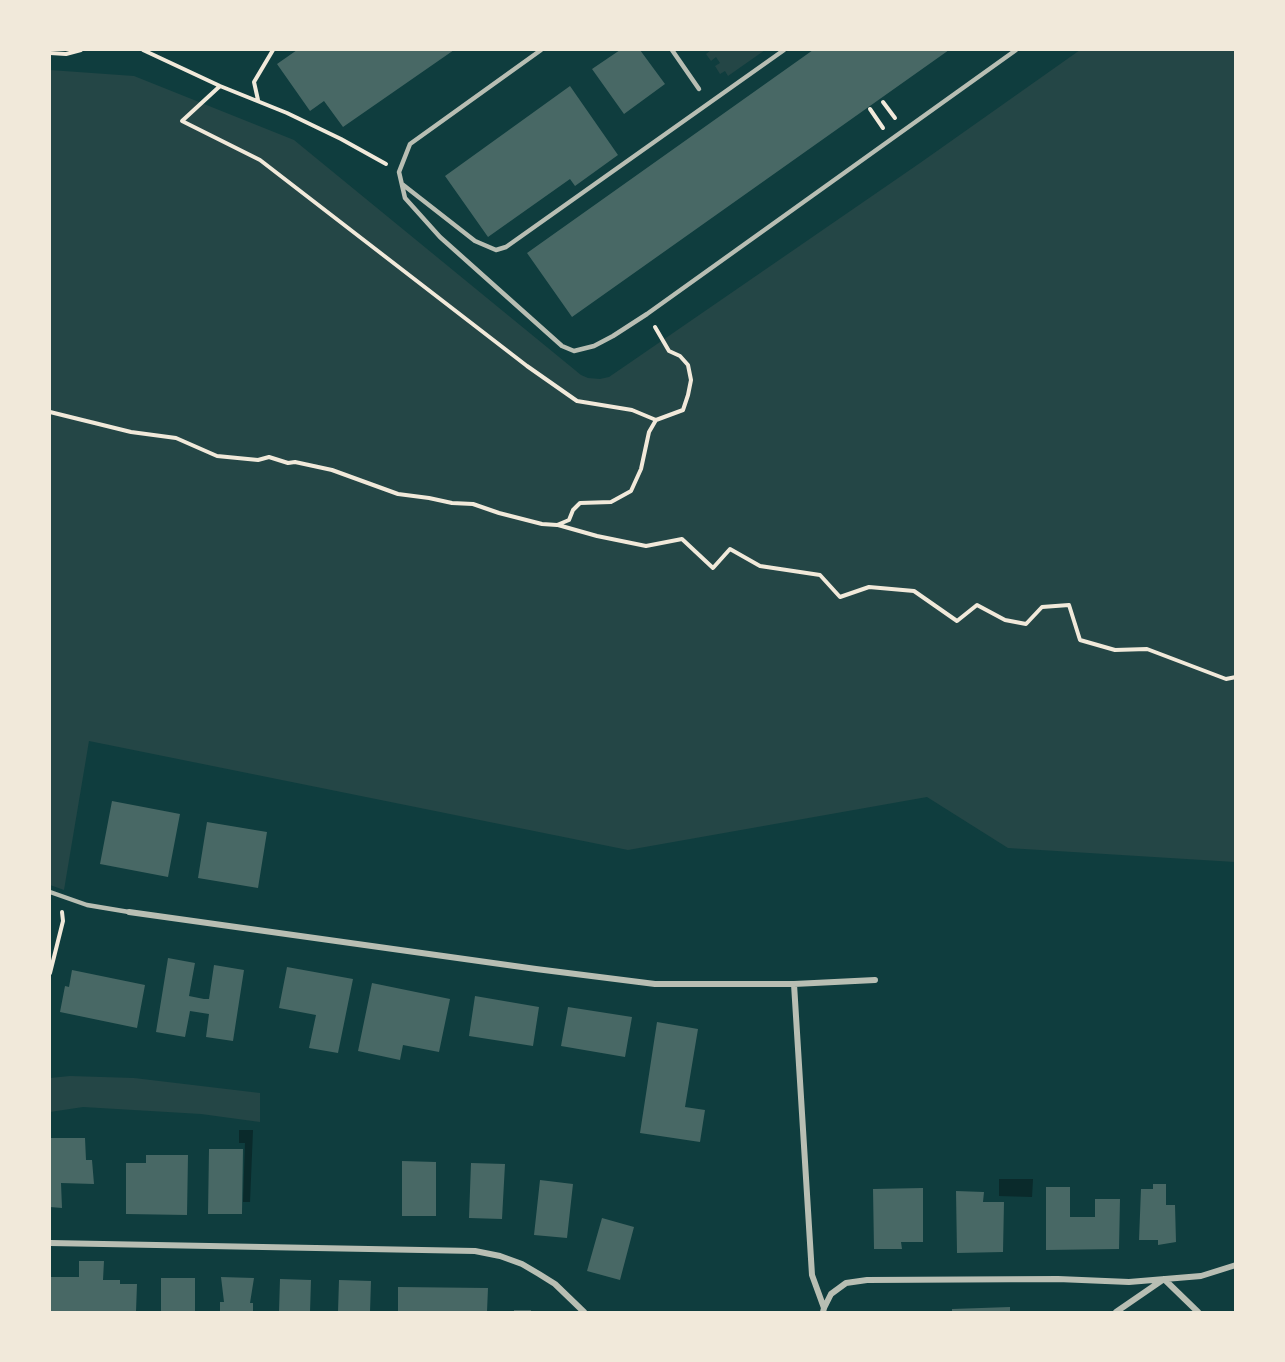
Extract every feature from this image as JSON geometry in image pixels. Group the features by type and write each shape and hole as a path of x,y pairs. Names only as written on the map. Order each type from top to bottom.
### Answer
{"street":[{"path":"129,912 655,984 794,984 874,980"},
{"path":"794,984 812,1275 823,1310"},
{"path":"50,1243 475,1251 500,1256 522,1264 555,1284 584,1312"},
{"path":"823,1310 831,1294 846,1283 867,1280 1058,1278 1129,1281 1201,1276 1236,1265"},
{"path":"1116,1312 1164,1279"},
{"path":"1164,1279 1198,1312"}],"lane":[{"path":"541,50 410,144 399,172 405,198 440,237 562,346 574,351 594,346 647,314 1016,50"},
{"path":"672,50 699,89"},
{"path":"402,184 475,241 496,250 506,247 784,50"},
{"path":"50,892 87,905 129,912"}],"path":[{"path":"50,53 66,54 81,50"},
{"path":"143,50 220,86 287,112 399,172"},
{"path":"258,101 254,82 273,50"},
{"path":"220,86 182,121 260,160 527,366 577,401 632,410 656,420 683,410 691,380 688,365 680,356 669,351 647,314"},
{"path":"870,108 891,139"},
{"path":"50,412 131,432 176,438 217,456 258,460 269,457 288,463 295,462 332,470 398,494 473,504 542,524 557,525 646,546 682,539 713,568 730,549 760,566 820,574 840,597 868,587 914,591 957,621 977,605 1005,620 1026,624 1042,607 1069,605 1080,640 1115,650 1147,649 1227,679 1236,677"},
{"path":"557,525 569,520 573,510 580,503 611,502 631,491 641,469 650,432 656,420"},
{"path":"50,973 63,921 58,896"}],"shaded area":[{"path":"711,50 765,50 728,76 725,71 720,74 715,66 720,63 716,57 711,61 706,54"},
{"path":"1080,50 1235,50 1235,862 1008,848 927,797 628,850 89,741 64,890 50,885 50,70 134,76 294,140 581,375 600,379 609,377 628,364"},
{"path":"70,1076 134,1078 260,1093 260,1122 201,1114 83,1107 50,1112 50,1078"},
{"path":"239,1130 253,1130 250,1202 243,1202 245,1143 239,1143"},
{"path":"999,1179 1033,1179 1032,1197 999,1196"}],"building":[{"path":"297,50 454,50 343,127 324,101 310,111 277,64"},
{"path":"620,50 640,50 665,84 624,114 592,69"},
{"path":"813,50 949,50 572,317 527,253"},
{"path":"570,86 618,155 575,186 570,179 488,237 445,176"},
{"path":"112,801 180,814 168,877 100,864"},
{"path":"207,822 267,832 258,888 198,878"},
{"path":"168,958 195,963 189,996 204,999 209,999 214,965 244,970 233,1041 206,1037 209,1014 190,1011 185,1037 156,1032"},
{"path":"287,967 353,979 338,1053 309,1048 316,1015 279,1008"},
{"path":"72,970 145,985 137,1028 60,1012 65,986 69,987"},
{"path":"372,983 450,999 439,1052 403,1045 400,1060 358,1051"},
{"path":"475,996 539,1007 533,1046 469,1036"},
{"path":"568,1007 632,1017 625,1057 561,1046"},
{"path":"657,1022 698,1029 685,1107 705,1110 700,1142 640,1133"},
{"path":"50,1138 85,1138 86,1160 92,1160 94,1184 61,1183 62,1208 50,1207"},
{"path":"209,1149 243,1149 242,1214 208,1214"},
{"path":"146,1155 188,1155 187,1215 126,1214 126,1163 146,1163"},
{"path":"402,1161 436,1162 436,1216 402,1216"},
{"path":"471,1163 505,1164 502,1219 469,1218"},
{"path":"540,1180 573,1184 567,1238 534,1235"},
{"path":"1153,1184 1166,1184 1166,1205 1175,1205 1176,1242 1158,1245 1158,1240 1139,1240 1141,1189 1153,1189"},
{"path":"1046,1187 1070,1187 1070,1217 1095,1217 1095,1199 1120,1199 1119,1249 1046,1250"},
{"path":"923,1188 923,1242 901,1242 902,1249 874,1249 873,1189"},
{"path":"956,1191 984,1192 983,1202 1004,1202 1003,1252 957,1253"},
{"path":"602,1218 634,1227 620,1280 587,1271"},
{"path":"79,1261 104,1261 103,1280 120,1280 120,1284 137,1284 136,1312 50,1312 50,1277 79,1277"},
{"path":"221,1277 254,1278 250,1303 253,1303 253,1312 220,1312 220,1302 224,1302"},
{"path":"161,1278 195,1278 195,1312 161,1312"},
{"path":"280,1279 311,1280 310,1312 279,1312"},
{"path":"339,1280 371,1281 370,1312 338,1312"},
{"path":"398,1287 488,1288 487,1312 398,1312"},
{"path":"1010,1307 1010,1312 952,1312 952,1309"},
{"path":"514,1310 531,1310 531,1312 514,1312"}]}
